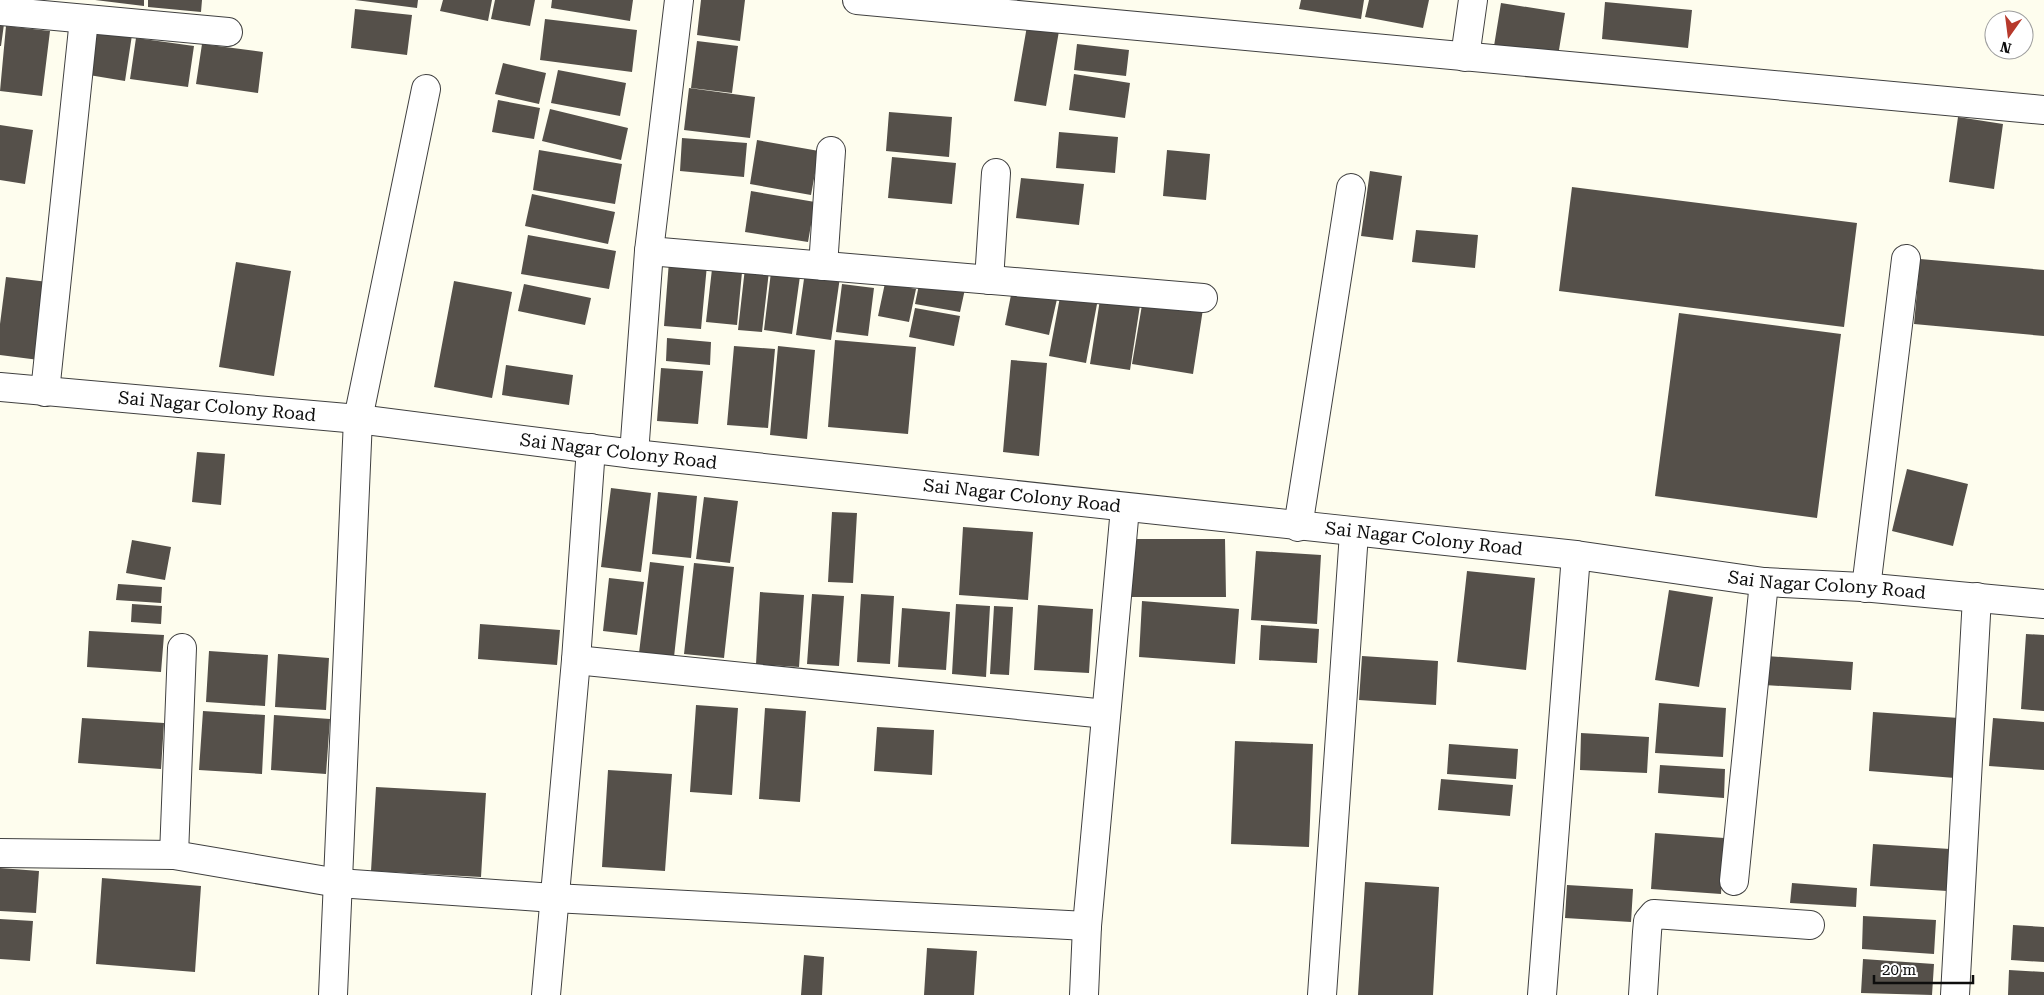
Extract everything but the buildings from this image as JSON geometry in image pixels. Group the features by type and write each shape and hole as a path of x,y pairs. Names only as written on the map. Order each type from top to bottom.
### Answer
{"street":[{"path":"634,454 649,251 679,0"},
{"path":"857,0 918,3 2044,110"},
{"path":"1465,56 1473,0"},
{"path":"0,11 80,12 228,32"},
{"path":"46,392 80,12"},
{"path":"333,995 358,419 426,89"},
{"path":"823,266 831,151"},
{"path":"989,280 996,173"},
{"path":"1298,527 1351,188"},
{"path":"649,251 1203,298"},
{"path":"1866,588 1906,259"},
{"name":"Sai Nagar Colony Road","path":"0,387 358,419 634,454 1298,527 1576,555 1764,582 1866,588 2044,604"},
{"path":"546,995 576,660 591,448"},
{"path":"1084,995 1087,926 1125,508"},
{"path":"1322,995 1354,533"},
{"path":"1542,995 1576,555"},
{"path":"1734,881 1764,582"},
{"path":"1955,995 1977,597"},
{"path":"174,855 182,648"},
{"path":"576,660 1106,714"},
{"path":"0,853 174,855 338,883 554,898 1087,926"},
{"path":"1643,995 1646,932 1648,921 1654,914 1810,926"}]}
